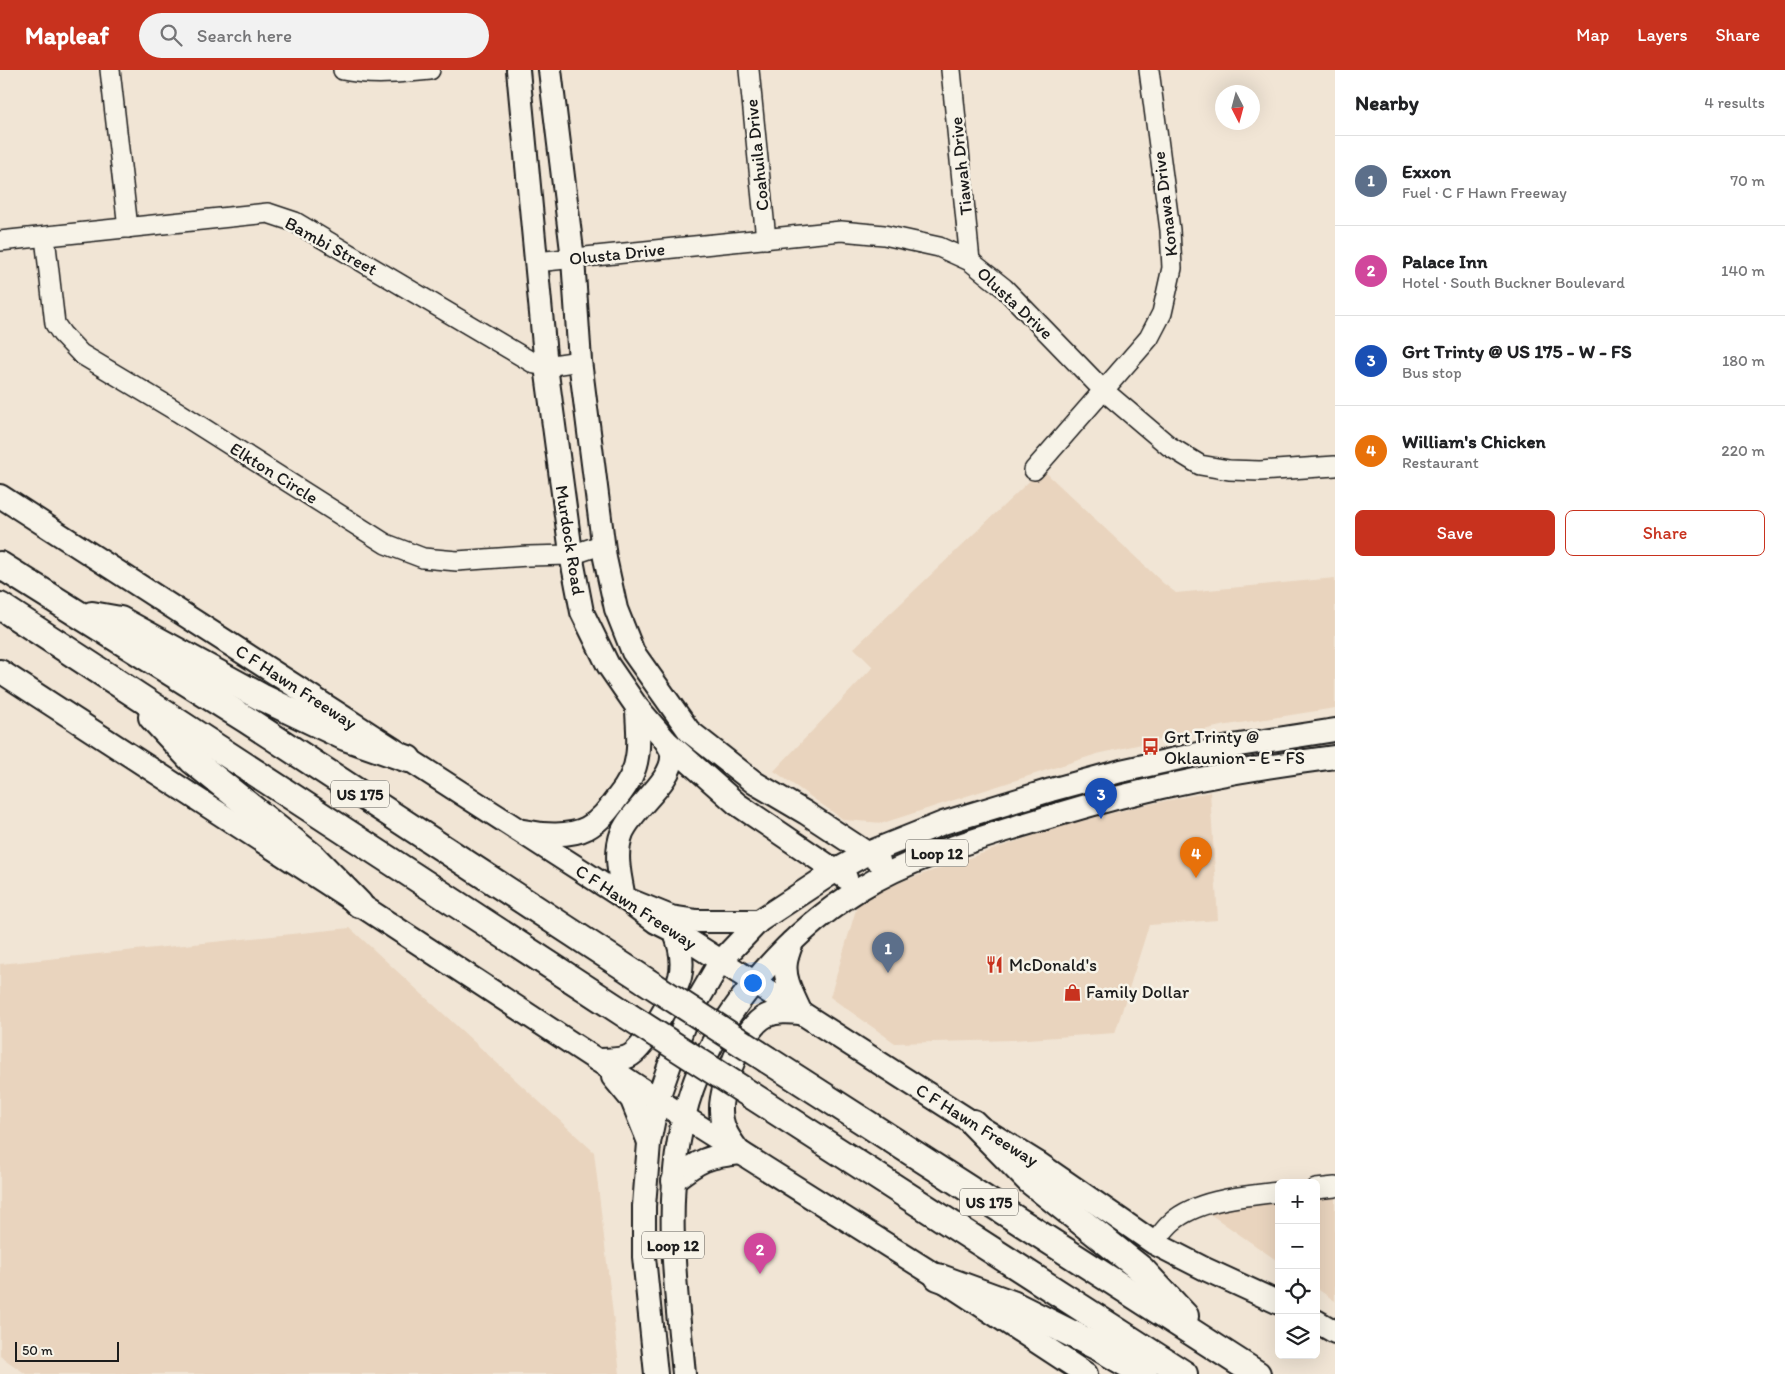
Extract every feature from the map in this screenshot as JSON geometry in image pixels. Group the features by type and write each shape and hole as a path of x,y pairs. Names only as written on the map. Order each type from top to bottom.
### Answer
{"highway":[{"name":"US 175","path":"0,565 255,726 768,1060 1257,1374"},
{"name":"US 175","path":"0,606 628,1016 1184,1374"},
{"path":"72,611 120,620 261,697 345,736 408,759"},
{"path":"125,687 192,760 314,858 359,904"},
{"path":"973,1123 1029,1180 1142,1270 1209,1343"},
{"path":"938,1277 1012,1304 1100,1348 1144,1374"}],"main road":[{"name":"Murdock Road","path":"518,70 546,366 571,555 582,612 608,665 637,707 666,741 737,804 862,888"},
{"name":"Murdock Road","path":"550,70 572,259 580,361 604,544 616,609 633,652 689,731 755,783 806,813 894,872"},
{"name":"C F Hawn Freeway","path":"0,496 624,898 656,922 674,931 1038,1163 1154,1243 1205,1270 1275,1302"},
{"path":"0,671 658,1098 684,1117 938,1277 1086,1374"},
{"path":"670,705 672,728 666,741 672,753 672,763 663,781 635,812 622,833 618,865 624,898 671,917 697,922 759,921"},
{"path":"514,828 541,835 555,835 586,828 598,820 629,782 634,770 638,757 637,707"},
{"name":"Loop 12","path":"656,1374 644,1257 644,1206 649,1143 658,1098 684,1024 720,962 759,921 835,871 868,853 951,821 1051,790 1122,771 1239,745 1335,730"},
{"name":"Loop 12","path":"684,1374 673,1241 673,1181 684,1117 694,1083 714,1042 735,1006 792,940 823,914 862,888 932,856 982,838 1128,795 1261,767 1335,757"},
{"path":"1122,771 1128,795"},
{"path":"597,1060 622,1059 630,1056 639,1048 664,1010 680,976 682,954 674,931"},
{"path":"741,1153 726,1135 721,1111 722,1094 734,1058 757,1022 779,1012 801,1013 786,973 786,962 792,940"},
{"path":"597,1060 624,1088 632,1100 649,1143"},
{"path":"673,1181 693,1164 708,1157 741,1153"},
{"path":"648,1304 677,1301"},
{"path":"1320,1323 1335,1332"}],"street":[{"path":"110,70 128,228"},
{"path":"343,70 399,73 430,70"},
{"name":"Coahuila Drive","path":"749,70 766,239"},
{"name":"Tiawah Drive","path":"951,70 970,261"},
{"name":"Konawa Drive","path":"1034,470 1149,338 1162,313 1172,268 1170,230 1149,70"},
{"name":"Bambi Street","path":"0,241 268,213 295,222 535,364 546,366"},
{"name":"Olusta Drive","path":"536,262 841,231 884,235 939,247 970,261 1004,288 1103,390 1169,446 1200,465 1229,470 1260,471 1335,466"},
{"name":"Elkton Circle","path":"46,237 54,324 81,354 178,412 386,544 423,558 457,561 571,555 604,544"},
{"path":"546,366 580,361"},
{"path":"1320,1188 1335,1186"},
{"path":"1154,1243 1172,1222 1191,1210 1217,1201 1275,1193"}],"shaded area":[{"path":"1042,469 1176,593 1335,578 1335,708 1221,726 1097,754 883,823 844,820 774,771 873,667 854,648"},
{"path":"1210,792 1218,920 1149,925 1115,1033 1013,1040 895,1043 830,997 860,896 1055,828 1140,806"},
{"path":"350,928 594,1152 620,1374 26,1374 0,1356 0,964"},
{"path":"1335,1195 1335,1301 1320,1291 1320,1196"},
{"path":"1275,1199 1275,1259 1197,1205"}],"place":[{"name":"Grt Trinty @ Oklaunion - E - FS","path":"1150,747"},
{"name":"Grt Trinty @ US 175 - W - FS","path":"1101,819"},
{"name":"William's Chicken","path":"1196,878"},
{"name":"McDonald's","path":"995,965"},
{"name":"Exxon","path":"888,973"},
{"name":"Family Dollar","path":"1072,992"},
{"name":"Palace Inn","path":"760,1274"}]}
